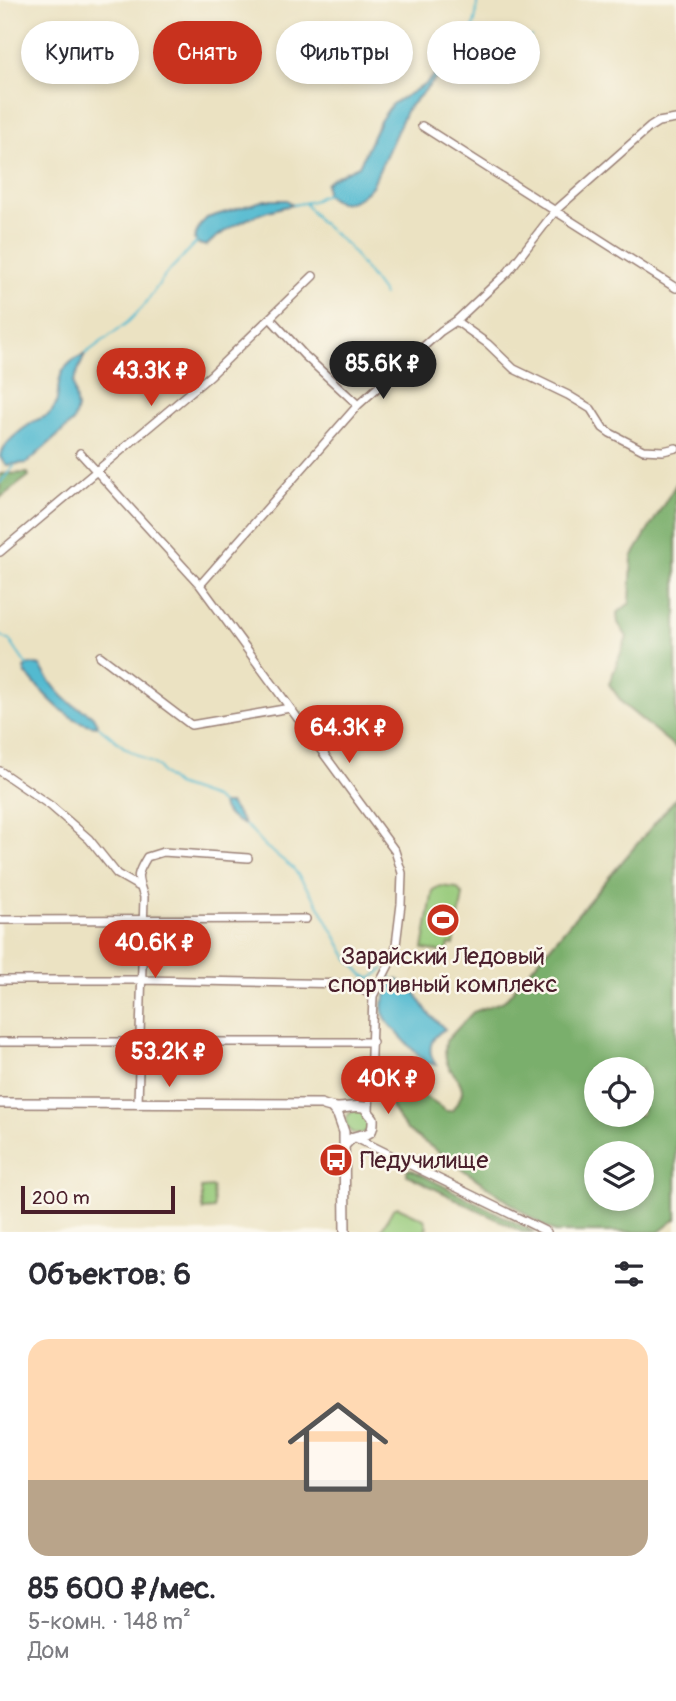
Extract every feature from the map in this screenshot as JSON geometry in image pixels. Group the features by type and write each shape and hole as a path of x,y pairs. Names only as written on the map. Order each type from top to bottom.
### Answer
{"main road":[{"path":"0,1103 321,1104 332,1108 354,1107 369,1111 374,1122 371,1130 365,1136 355,1137 344,1146"},
{"path":"332,1108 343,1127 345,1232"}],"street":[{"path":"200,585 358,405 441,331 456,321 508,272 556,211 650,127 658,122 676,120"},
{"path":"422,126 676,288"},
{"path":"0,552 203,382 313,276"},
{"path":"270,318 304,355 358,405"},
{"path":"456,321 488,344 514,369 591,409 603,428 610,433 643,450 663,451 676,448"},
{"path":"80,453 200,585 395,851 402,873 401,904 395,953 373,996 369,1111"},
{"path":"100,656 191,726 290,709"},
{"path":"0,771 51,806 89,839 117,874 138,886 144,897 138,1104"},
{"path":"138,886 140,868 147,857 163,852 248,858"},
{"path":"0,920 306,919"},
{"path":"0,980 352,984 373,996"},
{"path":"0,1042 373,1042"},
{"path":"369,1095 344,1114 345,1131 547,1232"},
{"path":"371,1130 372,1140 377,1146"}],"green space":[{"path":"28,473 29,476 0,498 0,474"},
{"path":"676,484 676,748 624,705 609,684 627,637 618,623 617,613 630,603 632,557"},
{"path":"676,798 676,1219 659,1232 555,1232 406,1129 386,1095 383,1073 389,1071 446,1111 452,1111 462,1090 446,1060 446,1041 473,1012 504,1001"},
{"name":"Зарайский Ледовый спортивный комплекс","path":"440,886 457,888 463,895 454,945 449,944 447,953 423,949 433,890"},
{"path":"358,1110 366,1114 370,1122 366,1130 358,1134 350,1130 346,1122 350,1114"},
{"path":"410,1169 534,1232 522,1232 407,1175 407,1170"},
{"path":"213,1187 214,1209 203,1210 201,1188"},
{"path":"398,1207 424,1219 427,1227 424,1232 380,1232 393,1209"}],"water":[{"path":"426,84 431,84 407,109 372,186 362,196 350,202 338,202 326,194 326,184 332,178 359,166 380,121 392,104"},
{"path":"265,200 287,200 293,205 246,220 225,231 206,246 194,239 200,225 207,218"},
{"path":"85,354 73,383 77,409 73,422 27,463 6,465 0,457 4,447 23,429 48,415 57,401 60,377 64,369"},
{"path":"31,664 40,666 61,694 73,705 90,714 98,726 77,720 49,699 26,674 24,668"},
{"path":"222,804 230,804 245,825 227,814"},
{"path":"397,979 414,991 429,1014 445,1029 436,1036 431,1045 431,1055 436,1065 425,1062 389,1024 383,1013 382,1006 391,984"}],"waterway":[{"path":"475,21 477,0"},
{"path":"293,205 313,201 326,194"},
{"path":"305,203 318,220 348,246 384,295"},
{"path":"85,354 128,322 143,307 166,274 197,242"},
{"path":"0,483 14,466"},
{"path":"0,635 10,641 27,666"},
{"path":"98,726 125,748 159,767 176,785 214,798 222,804"},
{"path":"245,825 261,843 293,868 317,902 347,957 363,975 371,979 384,969"},
{"path":"388,973 393,981"}],"place":[{"name":"Зарайский Ледовый спортивный комплекс","path":"443,920"},
{"name":"Педучилище","path":"336,1160"}]}
